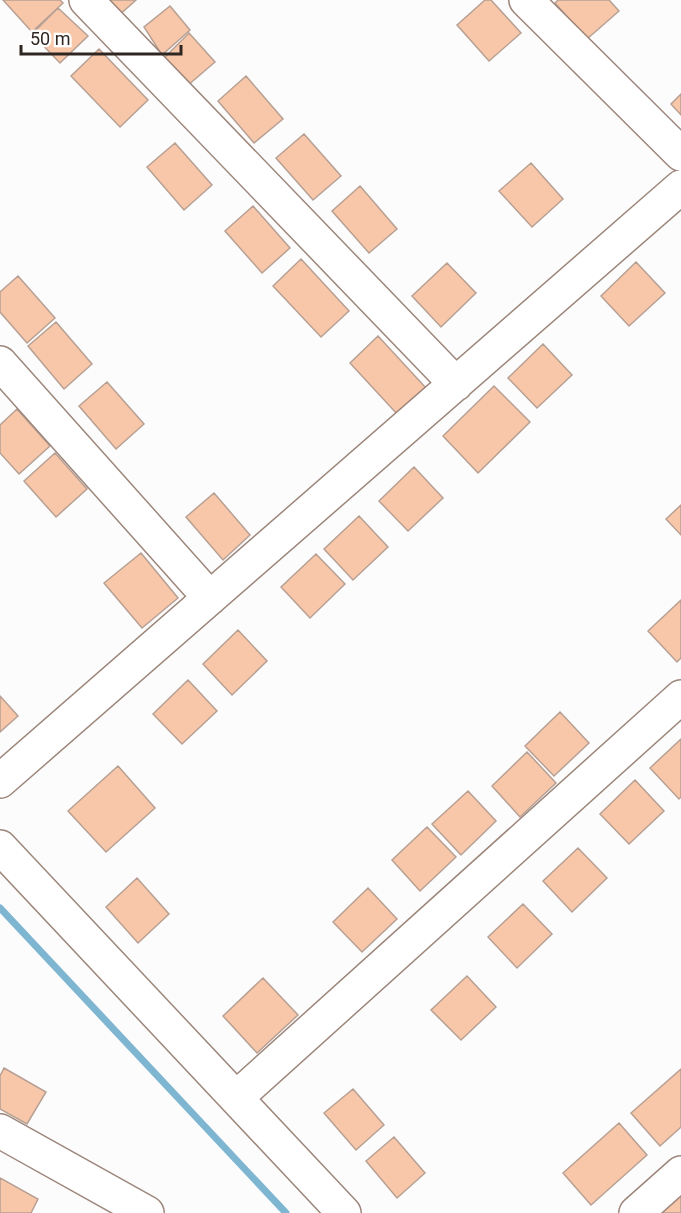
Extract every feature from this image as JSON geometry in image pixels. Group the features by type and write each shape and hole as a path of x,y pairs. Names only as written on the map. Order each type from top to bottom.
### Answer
{"street":[{"path":"86,0 456,384"},
{"path":"526,0 681,154"},
{"path":"0,781 681,187"},
{"path":"0,363 210,598"},
{"path":"236,1098 681,697"},
{"path":"0,848 344,1213"},
{"path":"0,1131 147,1213"},
{"path":"636,1213 681,1173"}],"building":[{"path":"3,0 60,0 63,3 32,32"},
{"path":"100,0 136,0 116,18"},
{"path":"485,0 491,0 521,33 489,61 457,25"},
{"path":"558,0 609,0 619,11 587,39 555,3"},
{"path":"170,6 190,30 162,55 144,27"},
{"path":"58,8 88,36 60,63 32,34"},
{"path":"189,33 215,62 187,86 162,60"},
{"path":"99,49 148,100 120,127 71,76"},
{"path":"246,76 283,119 254,143 218,101"},
{"path":"681,94 681,115 671,104"},
{"path":"304,134 341,176 313,200 276,158"},
{"path":"175,143 212,185 184,210 147,167"},
{"path":"531,163 563,199 532,227 499,191"},
{"path":"360,186 397,229 369,253 332,211"},
{"path":"253,206 290,248 262,273 225,231"},
{"path":"301,259 349,311 321,337 273,286"},
{"path":"636,262 665,293 629,326 601,296"},
{"path":"447,263 476,293 441,327 412,296"},
{"path":"18,276 55,318 27,343 0,312 0,292"},
{"path":"56,322 92,364 64,389 28,346"},
{"path":"378,336 426,388 398,415 350,363"},
{"path":"543,344 572,375 537,408 508,378"},
{"path":"107,382 144,424 116,449 79,406"},
{"path":"494,386 530,422 478,473 443,436"},
{"path":"17,409 50,446 19,474 0,453 0,425"},
{"path":"55,453 87,489 56,517 24,481"},
{"path":"414,467 443,498 408,531 379,501"},
{"path":"214,493 250,535 223,560 186,517"},
{"path":"681,505 681,535 666,519"},
{"path":"359,516 388,547 353,580 324,549"},
{"path":"141,553 178,598 142,628 104,583"},
{"path":"316,554 345,584 310,618 281,587"},
{"path":"681,600 681,658 677,662 648,631"},
{"path":"238,630 267,661 232,695 203,664"},
{"path":"188,680 217,711 182,744 153,714"},
{"path":"0,696 18,716 0,732"},
{"path":"560,712 589,743 554,776 525,746"},
{"path":"681,739 681,797 679,799 650,768"},
{"path":"527,752 556,783 520,817 492,786"},
{"path":"118,766 155,808 106,852 68,811"},
{"path":"635,780 664,811 629,844 600,814"},
{"path":"468,791 496,821 461,855 432,824"},
{"path":"427,827 456,857 420,891 392,860"},
{"path":"578,848 607,878 572,912 543,881"},
{"path":"137,878 169,914 138,943 106,907"},
{"path":"368,888 397,919 362,952 333,922"},
{"path":"523,904 552,934 517,968 488,937"},
{"path":"467,976 496,1007 461,1040 431,1010"},
{"path":"263,978 298,1015 257,1053 223,1016"},
{"path":"4,1068 46,1092 27,1124 0,1109 0,1076"},
{"path":"681,1069 681,1127 660,1146 631,1113"},
{"path":"353,1089 384,1125 356,1150 324,1113"},
{"path":"619,1123 647,1155 591,1205 563,1173"},
{"path":"394,1137 425,1173 397,1198 366,1161"},
{"path":"0,1178 38,1199 31,1213 0,1213"},
{"path":"681,1188 681,1213 655,1213"}],"waterway":[{"path":"0,908 286,1213"}]}
